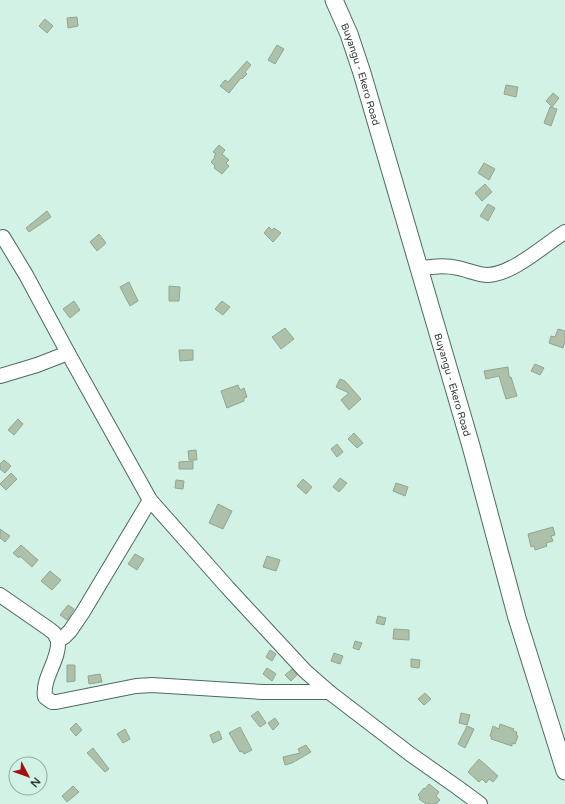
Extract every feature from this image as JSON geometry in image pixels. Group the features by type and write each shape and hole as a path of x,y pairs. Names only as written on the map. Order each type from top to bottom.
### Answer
{"main road":[{"name":"Buyangu - Ekero Road","path":"334,0 349,34 360,66 471,446 518,618 565,772"}],"street":[{"path":"419,269 447,266 487,275 504,272 565,232"},
{"path":"3,237 26,275 150,500 257,620 305,671 329,692 410,754 480,804"},
{"path":"0,376 37,365 68,353"},
{"path":"58,640 64,638 83,612 150,500"},
{"path":"0,595 49,629 54,633 58,640 58,650 45,690 45,697 52,702 136,686 171,685 277,692 329,692"}],"building":[{"path":"77,17 78,26 68,28 67,18"},
{"path":"45,19 53,26 47,33 39,26"},
{"path":"277,45 284,49 275,64 268,60"},
{"path":"247,61 251,65 245,72 247,74 242,79 241,78 229,93 220,86 225,80 228,82"},
{"path":"506,85 518,87 516,97 504,94"},
{"path":"553,93 559,98 552,107 546,101"},
{"path":"550,107 557,109 551,126 544,123"},
{"path":"219,145 225,150 222,154 229,160 226,163 229,166 222,174 214,168 215,166 211,162 216,154 213,152"},
{"path":"484,163 495,169 489,180 478,173"},
{"path":"485,184 492,192 482,201 475,193"},
{"path":"488,204 495,208 488,221 480,216"},
{"path":"47,211 51,217 29,232 26,228"},
{"path":"269,227 272,230 274,228 281,233 273,242 264,233"},
{"path":"99,234 106,243 97,251 90,242"},
{"path":"129,282 138,301 130,306 120,287"},
{"path":"169,286 180,287 179,301 169,301"},
{"path":"74,301 80,310 70,318 63,309"},
{"path":"222,301 230,307 223,315 215,309"},
{"path":"285,328 294,339 281,349 272,337"},
{"path":"558,329 565,331 565,342 563,348 549,343 551,336 555,337"},
{"path":"179,350 193,350 193,360 180,361"},
{"path":"535,364 544,368 540,375 531,371"},
{"path":"508,367 509,377 511,377 517,396 506,399 499,376 486,379 484,371"},
{"path":"340,379 345,381 361,399 349,410 341,400 349,393 336,387"},
{"path":"238,385 240,390 244,388 247,397 244,398 244,401 227,408 221,391"},
{"path":"18,419 23,424 14,435 8,430"},
{"path":"354,433 363,443 357,448 348,439"},
{"path":"337,444 343,452 337,457 331,449"},
{"path":"196,450 197,460 189,460 188,451"},
{"path":"4,460 11,466 5,473 0,469 0,464"},
{"path":"193,461 193,469 179,469 179,462"},
{"path":"11,473 17,479 6,490 0,484"},
{"path":"340,478 347,483 339,492 333,487"},
{"path":"303,479 312,487 306,494 297,486"},
{"path":"176,480 184,481 183,489 175,488"},
{"path":"396,483 408,487 405,496 393,491"},
{"path":"218,504 232,511 223,529 209,523"},
{"path":"553,527 555,535 551,536 553,541 546,543 547,546 535,550 534,546 531,547 528,534"},
{"path":"0,529 10,536 5,542 0,538"},
{"path":"21,545 38,560 32,567 20,556 19,558 13,553"},
{"path":"135,554 144,559 137,570 128,564"},
{"path":"267,556 280,560 276,571 263,567"},
{"path":"50,571 61,580 52,590 41,581"},
{"path":"68,605 74,609 67,620 60,615"},
{"path":"378,616 386,618 384,625 376,623"},
{"path":"394,629 409,630 409,640 393,639"},
{"path":"355,641 362,643 359,650 353,648"},
{"path":"270,650 276,654 272,661 266,657"},
{"path":"334,653 343,656 340,664 331,661"},
{"path":"411,659 420,660 419,668 411,667"},
{"path":"67,665 75,665 75,681 67,682"},
{"path":"267,668 276,674 272,681 263,674"},
{"path":"292,669 297,675 291,681 285,675"},
{"path":"100,674 102,682 89,684 88,676"},
{"path":"425,693 431,699 424,705 418,699"},
{"path":"258,711 266,723 260,727 251,716"},
{"path":"461,713 470,715 467,725 459,723"},
{"path":"275,718 279,724 273,730 268,723"},
{"path":"76,723 82,730 76,736 70,729"},
{"path":"500,724 514,729 513,731 517,732 516,735 518,736 515,744 512,743 512,746 491,739 492,737 490,736 493,726 499,729"},
{"path":"467,726 474,729 465,748 458,744"},
{"path":"240,727 252,750 244,754 242,751 240,752 229,733"},
{"path":"125,729 130,739 123,743 117,734"},
{"path":"219,731 222,739 213,743 210,735"},
{"path":"306,745 311,752 292,763 285,765 283,757 300,753 298,749"},
{"path":"93,748 109,769 105,772 87,753"},
{"path":"479,759 498,776 493,782 489,779 486,783 482,779 479,782 468,772"},
{"path":"429,784 439,792 436,796 440,800 436,804 426,804 419,799 420,797 418,795"},
{"path":"73,786 79,792 67,802 62,796"}]}
